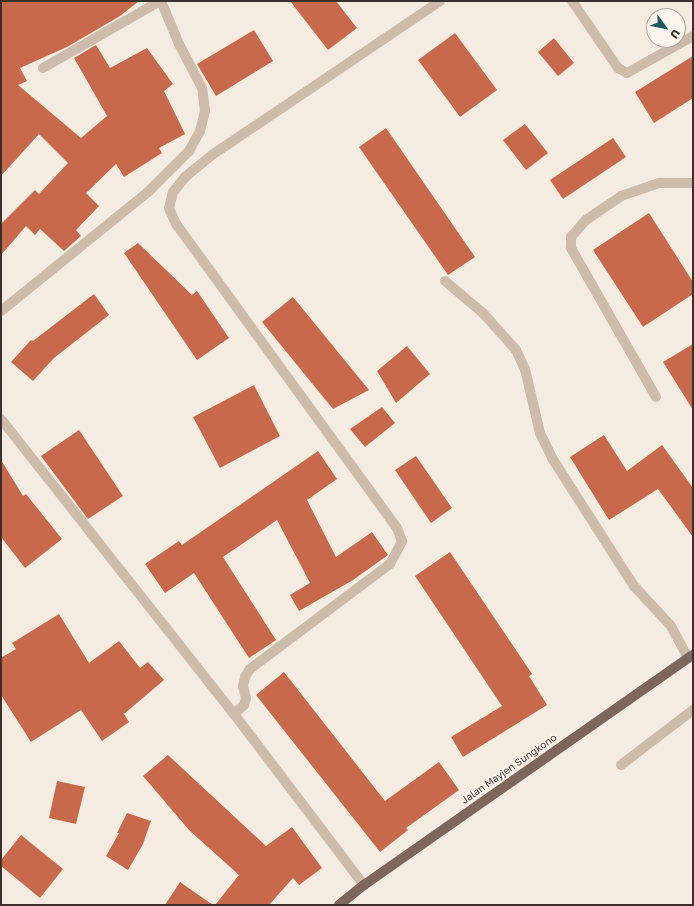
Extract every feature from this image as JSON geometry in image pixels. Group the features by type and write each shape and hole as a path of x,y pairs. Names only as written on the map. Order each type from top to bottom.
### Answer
{"main road":[{"name":"Jalan Mayjen Sungkono","path":"339,905 364,885 691,656"}],"street":[{"path":"1,311 149,191 189,151 200,131 205,111 202,88 179,44 161,1 43,68"},
{"path":"234,714 244,705 246,698 244,681 250,669 390,564 402,541 398,528 176,224 170,208 173,192 185,177 212,155 440,1"},
{"path":"572,1 618,68 627,73 693,36"},
{"path":"656,397 571,248 572,237 586,220 621,196 659,183 693,182"},
{"path":"445,281 491,321 516,350 525,369 540,433 552,458 634,586 671,626 691,656"},
{"path":"1,419 234,714 364,885"},
{"path":"621,765 693,710"}],"building":[{"path":"1,1 139,1 120,16 67,47 20,68 27,81 18,85 81,138 107,116 74,58 96,45 110,68 147,48 173,84 164,91 185,134 159,148 162,153 124,177 116,164 86,193 99,206 76,230 81,236 64,251 40,229 35,235 26,226 1,255 1,224 35,190 39,194 68,163 39,134 1,176"},
{"path":"290,1 336,1 357,28 328,50"},
{"path":"254,30 273,61 216,96 197,64"},
{"path":"455,33 497,90 460,117 418,60"},
{"path":"554,38 574,63 558,76 538,52"},
{"path":"693,56 693,98 654,123 635,92"},
{"path":"525,124 548,153 526,170 503,140"},
{"path":"386,128 475,257 448,275 359,147"},
{"path":"613,138 626,157 563,199 550,180"},
{"path":"649,213 693,282 693,294 643,327 593,250"},
{"path":"138,243 192,295 197,291 229,338 197,360 124,253"},
{"path":"94,294 109,315 54,358 33,381 11,362 31,340 33,341"},
{"path":"293,297 369,390 333,409 262,322"},
{"path":"693,344 693,410 663,362"},
{"path":"407,346 430,374 396,403 377,371"},
{"path":"254,385 280,436 220,468 193,417"},
{"path":"382,407 395,423 365,447 350,429"},
{"path":"79,430 123,496 88,519 41,456"},
{"path":"604,435 627,471 662,445 693,488 693,537 658,489 609,520 570,457"},
{"path":"318,451 337,479 307,500 336,557 372,532 388,555 353,580 299,611 290,595 310,583 277,520 223,557 276,640 249,658 194,573 165,593 145,564 179,541 182,545"},
{"path":"416,456 452,508 431,523 395,470"},
{"path":"1,460 23,496 26,494 62,539 25,568 1,537"},
{"path":"450,552 532,674 529,676 547,705 463,757 451,737 502,706 415,576"},
{"path":"59,614 89,663 119,641 140,668 148,662 164,680 124,714 129,722 102,741 81,710 31,742 1,695 1,658 16,649 12,643"},
{"path":"284,672 385,801 439,762 459,790 406,828 408,830 380,852 256,695"},
{"path":"168,755 266,846 292,827 322,868 299,885 293,878 269,905 215,905 239,875 189,830 143,776"},
{"path":"57,781 85,787 76,824 49,818"},
{"path":"127,813 151,821 143,844 128,870 106,856 119,833 117,833"},
{"path":"21,835 63,869 40,898 1,866 1,860"},
{"path":"180,882 213,905 165,905"}]}
